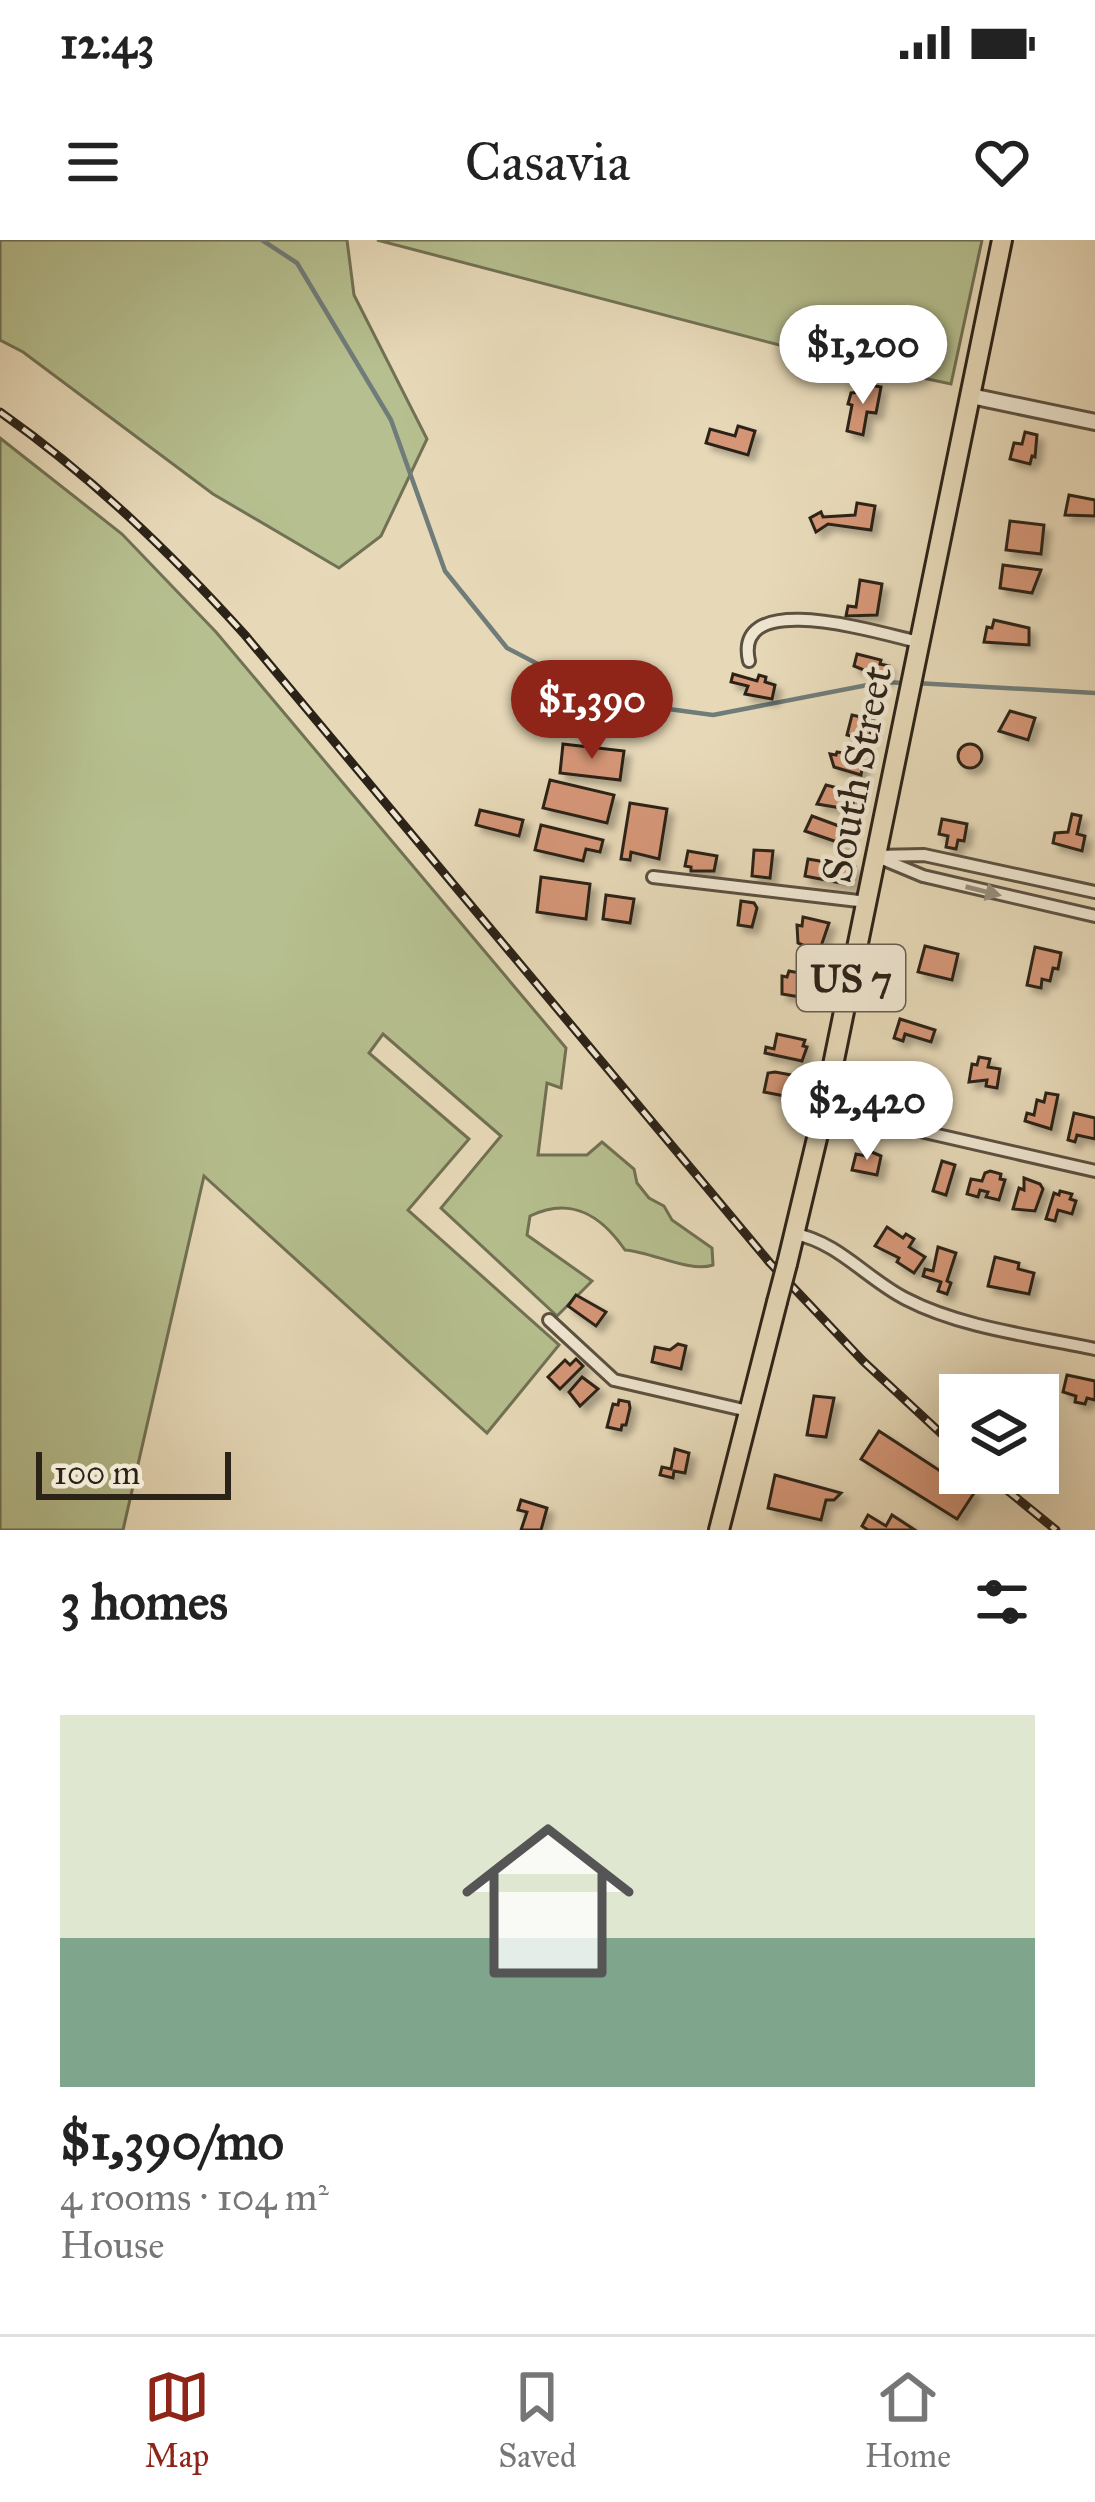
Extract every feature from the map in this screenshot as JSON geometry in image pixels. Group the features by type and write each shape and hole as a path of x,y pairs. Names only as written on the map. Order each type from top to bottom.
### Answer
{"highway":[{"name":"South Street","path":"719,1530 824,1109 1002,240"}],"street":[{"path":"971,396 1095,422"},
{"path":"749,661 748,641 754,630 786,619 819,621 919,642"},
{"path":"875,856 924,855 1095,892"},
{"path":"875,856 923,876 1095,916"},
{"path":"653,877 866,902"},
{"path":"824,1109 1095,1171"},
{"path":"795,1234 840,1254 906,1299 933,1311 1095,1349"},
{"path":"548,1320 614,1380 748,1411"}],"green space":[{"path":"0,240 347,240 354,295 427,439 381,536 339,568 213,494 23,352 0,340"},
{"path":"377,240 982,240 951,384 833,359"},
{"path":"0,438 122,534 216,632 566,1048 561,1088 547,1083 538,1155 587,1155 602,1142 634,1169 637,1183 649,1198 712,1248 713,1265 693,1266 625,1250 606,1227 584,1212 559,1208 530,1216 527,1235 592,1281 557,1316 441,1208 501,1136 383,1034 369,1053 469,1139 408,1210 559,1345 487,1433 204,1176 123,1530 0,1530"}],"building":[{"path":"864,384 881,387 876,413 867,412 863,435 847,431 851,393 862,392"},
{"path":"738,426 755,431 748,455 706,443 710,429 735,436"},
{"path":"1025,432 1037,435 1030,464 1010,459 1014,443 1022,444"},
{"path":"1069,495 1095,500 1095,516 1065,515"},
{"path":"857,503 875,506 871,530 828,524 816,532 810,518 821,512 823,517 855,515"},
{"path":"1010,521 1044,525 1041,554 1006,550"},
{"path":"1003,565 1041,570 1032,593 1000,588"},
{"path":"860,580 882,584 877,615 846,616 848,606 856,607"},
{"path":"994,620 1029,628 1029,645 984,642"},
{"path":"857,654 889,666 886,679 854,666"},
{"path":"733,674 757,681 759,675 766,677 765,682 775,685 772,699 745,694 748,686 731,682"},
{"path":"1010,711 1035,718 1028,740 999,731"},
{"path":"852,715 874,720 868,741 847,735"},
{"path":"563,744 624,751 620,780 560,773"},
{"path":"970,744 979,747 979,765 970,768 961,765 958,756 961,747"},
{"path":"830,754 864,756 861,775 834,767"},
{"path":"550,780 614,795 607,823 543,808"},
{"path":"826,785 853,792 853,810 817,804"},
{"path":"630,803 667,809 659,859 631,852 630,860 621,859"},
{"path":"480,810 523,820 519,836 476,825"},
{"path":"1072,814 1081,816 1077,834 1085,836 1082,851 1053,843 1055,833 1068,832"},
{"path":"812,816 847,829 843,844 805,831"},
{"path":"942,819 967,824 964,841 958,840 956,849 946,847 948,836 939,834"},
{"path":"541,825 603,840 600,852 586,849 583,861 535,850"},
{"path":"754,850 773,851 770,878 752,876"},
{"path":"688,851 717,856 714,871 691,871 685,866"},
{"path":"808,859 855,867 851,885 805,876"},
{"path":"541,877 590,884 586,919 537,912"},
{"path":"606,895 634,899 630,923 603,919"},
{"path":"741,901 757,908 752,927 738,925"},
{"path":"803,917 829,923 819,952 798,943 797,925 802,926"},
{"path":"925,946 958,954 952,980 918,972"},
{"path":"1035,947 1061,953 1058,969 1053,968 1050,981 1042,979 1041,988 1027,985"},
{"path":"789,971 816,976 812,999 782,994 782,976 787,977"},
{"path":"900,1019 935,1030 931,1042 905,1034 903,1041 894,1038"},
{"path":"777,1034 805,1040 802,1061 765,1053 766,1047 774,1049"},
{"path":"979,1057 990,1059 988,1067 1000,1069 997,1088 986,1086 987,1080 969,1082 972,1064 977,1065"},
{"path":"768,1073 797,1076 795,1098 764,1092"},
{"path":"922,1081 940,1083 941,1100 936,1106 920,1105"},
{"path":"1046,1093 1058,1095 1051,1129 1025,1121 1027,1113 1034,1115 1037,1100 1044,1102"},
{"path":"1074,1113 1095,1118 1095,1139 1077,1135 1075,1142 1068,1140"},
{"path":"867,1150 881,1156 877,1175 852,1170 856,1154 866,1156"},
{"path":"942,1161 955,1165 946,1195 933,1191"},
{"path":"990,1171 1005,1180 999,1200 980,1190 978,1197 967,1194 971,1179 982,1181"},
{"path":"1024,1178 1043,1189 1035,1211 1013,1209 1019,1188 1024,1190"},
{"path":"1054,1193 1072,1194 1070,1199 1076,1201 1072,1214 1058,1210 1055,1221 1046,1219"},
{"path":"887,1227 914,1239 909,1247 925,1257 914,1273 897,1262 899,1258 875,1246"},
{"path":"938,1247 956,1253 947,1294 938,1291 941,1282 923,1276 925,1269 933,1271"},
{"path":"995,1257 1034,1273 1029,1294 988,1286"},
{"path":"576,1295 606,1312 596,1326 568,1306"},
{"path":"678,1344 686,1346 681,1369 652,1362 655,1347 670,1350"},
{"path":"576,1359 583,1366 560,1389 548,1377 565,1360 570,1365"},
{"path":"1067,1375 1095,1381 1095,1400 1075,1402 1076,1396 1063,1392"},
{"path":"582,1377 598,1389 580,1406 569,1392"},
{"path":"814,1396 834,1398 826,1437 807,1435"},
{"path":"619,1400 629,1402 630,1408 621,1430 607,1427 613,1404 618,1405"},
{"path":"879,1431 939,1470 939,1494 973,1494 957,1519 861,1459"},
{"path":"675,1449 689,1453 685,1473 674,1471 673,1478 660,1475 662,1467 671,1469"},
{"path":"775,1475 841,1493 826,1500 821,1520 768,1508"},
{"path":"521,1500 547,1508 541,1530 521,1530 527,1512 518,1510"},
{"path":"868,1515 886,1526 892,1515 915,1530 868,1530 862,1526"}],"waterway":[{"path":"262,240 297,263 391,420 445,571 507,648 609,701 713,715 883,682 904,683"},
{"path":"915,683 1095,693"}],"railway":[{"path":"0,412 98,489 217,604 770,1263 863,1361 939,1432"},
{"path":"1012,1494 1056,1530"}]}
